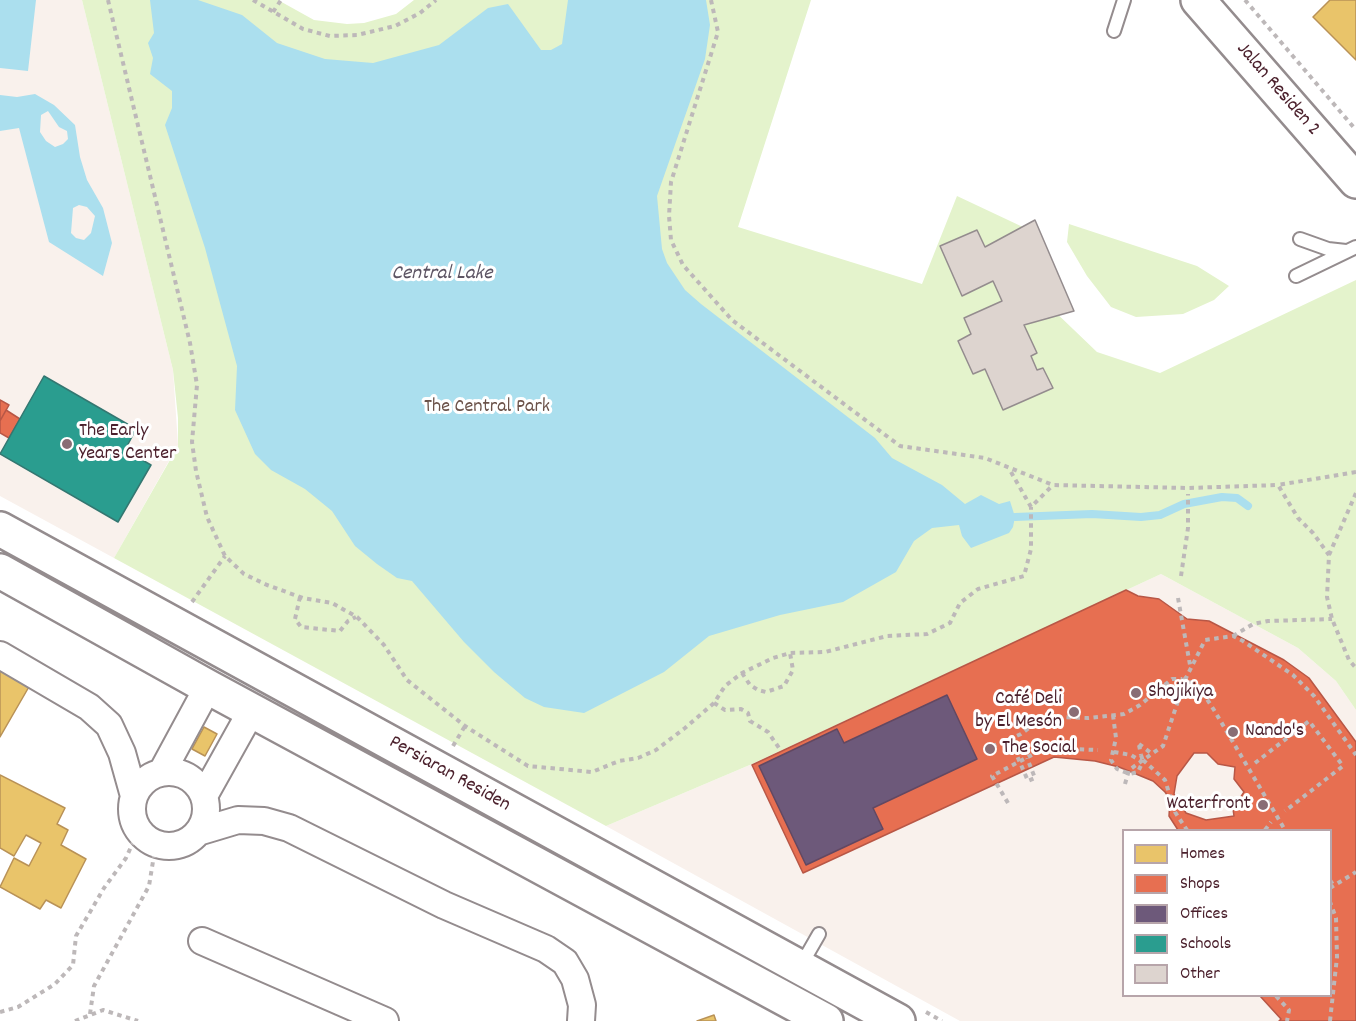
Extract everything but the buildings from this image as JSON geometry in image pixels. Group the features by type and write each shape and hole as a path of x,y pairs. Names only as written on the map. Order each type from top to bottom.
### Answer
{"street":[{"name":"Jalan Residen 2","path":"1198,0 1356,181"},
{"name":"Persiaran Residen","path":"0,529 791,982 826,1021"},
{"name":"Persiaran Residen","path":"0,571 252,710 791,982 898,1021"},
{"path":"0,655 89,707 109,725 122,753 134,796 134,819 148,836 179,844 198,832 238,819 264,821 289,828 444,905 546,949 564,962 575,979 582,1005 581,1021"},
{"path":"162,772 208,687"},
{"path":"198,832 204,821 204,796 252,710"},
{"path":"134,796 140,785 150,777 162,772 175,772 187,777 197,784 204,796"},
{"path":"202,941 385,1021"}],"lane":[{"path":"1114,31 1124,0"},
{"path":"1300,238 1328,249 1352,249"},
{"path":"1296,276 1352,249"},
{"path":"791,982 819,934"}],"path":[{"path":"108,0 190,343 197,384 192,442 196,471 207,516 225,556 244,574 300,597 332,603 357,617 384,645 407,680 465,726 528,766 592,772 656,750 714,703 725,686 742,673 773,658 790,653 825,652 886,636 927,634 950,623 960,603 978,589 1024,576 1031,549 1031,507 1010,470"},
{"path":"253,0 303,29 330,36 357,35 395,26 420,14 436,0"},
{"path":"273,12 281,0"},
{"path":"711,0 718,32 668,195 671,240 683,265 732,320 900,446 985,458 1010,470 1053,485 1188,488 1278,485 1356,472"},
{"path":"1245,0 1356,130"},
{"path":"1031,507 1053,485"},
{"path":"1278,485 1298,518 1313,532 1329,555"},
{"path":"1356,493 1329,555 1327,597 1332,619 1349,660 1356,668"},
{"path":"1180,576 1188,528 1188,494"},
{"path":"188,607 225,556"},
{"path":"300,597 296,619 301,627 340,631 348,621 357,617"},
{"path":"1125,784 1129,770 1162,746 1191,664 1178,598"},
{"path":"1185,680 1202,642 1211,638 1233,636 1252,624 1268,621 1332,619"},
{"path":"1233,636 1293,675 1314,696 1356,755"},
{"path":"742,673 750,685 758,690 766,692 784,686 794,670 790,653"},
{"path":"984,750 1010,739 1033,725 1060,717 1124,714 1140,705 1172,679 1185,680 1197,684 1284,829"},
{"path":"714,703 725,710 744,710 750,717 750,721 768,732 779,748"},
{"path":"1113,715 1116,738 1111,760 1117,769 1130,774 1138,771 1142,759 1138,744 1152,753"},
{"path":"1255,763 1309,721 1343,766 1285,811"},
{"path":"451,750 465,726"},
{"path":"1010,739 1028,781 1035,778 1027,758"},
{"path":"1008,803 992,776 1045,748 1098,750"},
{"path":"1114,752 1142,759 1165,780 1175,812 1186,829"},
{"path":"1266,829 1271,822"},
{"path":"0,1012 18,1007 55,984 73,965 76,936 104,888 126,858 148,836"},
{"path":"90,1014 94,986 149,886 148,836"},
{"path":"1332,887 1356,872"},
{"path":"1330,1021 1337,957 1336,918 1332,907"},
{"path":"1277,997 1289,1010 1287,1020 1279,1021"},
{"path":"75,1021 103,1010 138,1021"}],"shaded area":[{"path":"0,0 82,0 173,370 178,445 114,558 0,496"},
{"path":"1161,574 1298,648 1336,681 1356,710 1356,1021 960,1021 606,826 752,764"}],"green space":[{"name":"The Central Park","path":"82,0 278,0 314,20 347,24 364,23 396,14 414,0 811,0 738,227 922,284 957,196 1025,228 1049,306 1097,352 1160,373 1356,280 1356,710 1336,681 1298,648 1161,574 752,764 606,826 114,558 178,446 178,418 173,370"},
{"path":"1069,224 1197,266 1229,286 1214,300 1183,314 1136,317 1111,307 1087,276 1067,242"}],"water":[{"path":"0,0 36,0 28,71 0,68"},
{"name":"Central Lake","path":"150,0 198,0 242,15 277,43 325,59 373,63 439,45 488,8 508,4 541,50 551,50 562,44 568,0 706,0 710,25 705,59 657,196 662,249 667,263 685,290 701,304 875,438 892,458 942,485 965,504 981,495 999,504 1010,501 1015,517 1013,527 1009,533 971,548 962,536 959,525 932,528 914,541 896,572 843,602 780,615 709,636 664,672 584,713 544,707 525,698 494,672 464,642 412,581 397,578 377,564 355,546 332,511 305,489 271,470 255,454 235,410 237,366 205,248 165,125 172,108 172,91 150,74 153,58 148,43 154,33"},
{"path":"35,94 54,105 75,125 80,157 87,180 103,208 112,243 103,276 49,242 19,128 0,131 0,95 17,97","holes":["48,111 59,127 67,131 68,139 55,147 46,141 40,132 41,115","79,205 87,207 95,216 91,233 84,240 76,238 71,233 73,208"]}],"waterway":[{"path":"1015,517 1092,514 1141,517 1160,515 1184,504 1222,497 1237,498 1248,506"}],"place":[{"name":"The Early Years Center","path":"67,444"},
{"name":"Shojikiya","path":"1136,693"},
{"name":"Café Deli by El Mesón","path":"1074,712"},
{"name":"Nando's","path":"1233,732"},
{"name":"The Social","path":"990,749"},
{"name":"Waterfront","path":"1263,805"}]}
